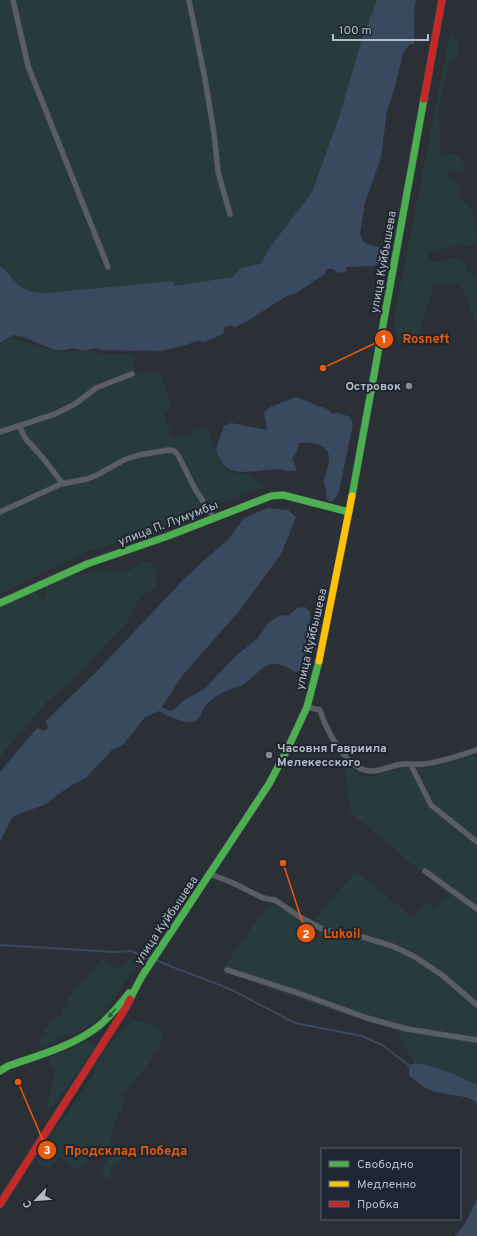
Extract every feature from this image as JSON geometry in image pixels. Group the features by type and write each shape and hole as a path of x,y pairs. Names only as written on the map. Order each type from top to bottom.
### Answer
{"main road":[{"name":"улица Куйбышева","path":"0,1204 125,1009 142,976 269,784 288,750 307,707 320,658 349,512 442,0"},
{"name":"улица П. Лумумбы","path":"0,603 87,564 168,536 271,496 283,495 349,512"},
{"path":"0,1071 64,1045 90,1032 109,1017 138,983"}],"street":[{"path":"13,0 28,66 108,267"},
{"path":"189,0 205,79 214,133 218,172 230,214"},
{"path":"0,432 55,414 75,404 96,388 132,374"},
{"path":"19,426 25,438 44,458 63,484"},
{"path":"0,512 63,484 97,476 132,457 169,450 174,451 178,455 195,489 214,518"},
{"path":"307,707 320,710 330,733 342,751 358,768 377,771 397,765 438,762 477,750"},
{"path":"412,765 432,805 477,842"},
{"path":"425,871 477,909"},
{"path":"210,874 230,882 254,895 275,900 300,917 324,930 392,946 416,957 442,975 477,1005"},
{"path":"227,970 298,993 367,1018 407,1029 477,1040"}],"shaded area":[{"path":"0,0 377,0 361,42 339,117 312,192 271,246 260,264 241,268 233,277 174,286 173,281 46,293 29,291 23,288 0,266"},
{"path":"450,34 459,46 456,57 448,68 439,109 440,152 442,156 451,153 458,155 464,165 463,174 451,170 448,172 448,176 458,184 461,191 459,198 465,202 473,212 477,229 477,244 474,246 459,245 427,254 428,260 433,262 441,262 456,257 462,259 465,262 465,267 468,272 477,275 477,329 469,304 459,283 435,286 418,338 407,341 399,339 394,327 395,313"},
{"path":"13,338 54,351 63,352 74,350 83,353 95,351 100,354 132,354 136,373 161,372 171,409 164,413 173,439 206,427 221,466 228,471 247,474 265,486 129,539 86,552 0,594 0,346 5,341"},
{"path":"142,562 151,562 153,565 156,574 156,586 141,598 133,609 127,622 68,685 46,702 0,757 0,606 33,591 45,600 46,585 70,574 80,575 100,571 127,572"},
{"path":"477,755 477,1085 447,1071 415,1063 404,1047 399,1032 283,994 222,969 274,897 313,921 356,871 413,918 426,902 435,909 448,894 350,812 344,761 361,776 372,777 402,768 420,769"},
{"path":"106,958 112,967 123,967 130,958 134,959 137,964 135,970 100,1017 81,1031 58,1038 53,1044 42,1048 38,1046 41,1037 51,1020 59,1017 67,1001 78,986 102,959"},
{"path":"134,1021 155,1025 164,1033 157,1051 147,1066 123,1094 123,1104 113,1126 111,1141 111,1144 122,1155 121,1159 112,1167 110,1178 106,1178 99,1174 110,1155 99,1143 79,1170 59,1157 50,1168 40,1165 35,1157 44,1147 93,1075 99,1059 120,1032"},
{"path":"88,1040 93,1044 93,1049 52,1108 49,1110 47,1109 55,1069 49,1063 49,1057 70,1050"}],"water":[{"path":"377,0 416,0 414,17 414,44 409,45 403,53 395,87 387,111 381,157 365,203 360,234 363,241 367,244 382,248 382,256 377,265 346,267 347,271 338,273 333,269 326,270 325,274 296,293 285,297 246,322 235,327 231,325 225,327 223,334 204,342 197,341 161,351 101,350 96,348 83,351 74,348 55,350 23,337 14,335 0,343 0,266 23,288 29,291 46,293 173,281 174,286 233,277 242,268 260,264 271,246 312,192 339,117 361,42"},
{"path":"296,397 327,409 333,414 339,413 350,417 353,424 339,491 335,499 331,502 327,498 324,483 329,464 329,455 320,445 299,443 296,454 292,458 297,470 292,471 279,469 238,472 227,468 223,464 216,449 224,426 231,423 267,430 264,412 270,407"},
{"path":"268,508 288,510 296,517 281,554 240,610 182,676 162,707 170,711 175,709 183,701 204,689 238,654 257,639 269,622 282,615 288,616 297,608 305,607 310,612 310,620 303,667 301,671 295,672 285,666 271,664 240,686 218,695 206,705 200,716 193,722 171,717 159,711 145,717 123,745 112,750 86,778 70,786 44,805 12,818 0,841 0,772 37,728 43,731 48,729 46,721 100,668 183,580 228,540 244,518"},
{"path":"415,1063 447,1071 477,1085 477,1103 469,1098 436,1092 424,1087 409,1075 409,1065"},
{"path":"477,1199 477,1236 455,1236 465,1223"}],"waterway":[{"path":"0,945 113,952 131,951 151,959"},
{"path":"155,960 232,990 295,1023 362,1036 384,1046 412,1068"}],"traffic: fast":[{"path":"352,496 424,99"},
{"path":"0,603 87,564 168,536 271,496 283,495 349,512"},
{"path":"130,999 142,976 269,784 307,707 319,661"},
{"path":"0,1071 8,1066 44,1054 79,1039 100,1025 119,1006 129,993"}],"traffic: slow":[{"path":"319,661 352,496"}],"traffic: jam":[{"path":"424,99 442,0"},
{"path":"0,1204 130,999"}],"place":[{"name":"Rosneft","path":"323,368"},
{"name":"Островок","path":"409,386"},
{"name":"Часовня Гавриила Мелекесского","path":"269,755"},
{"name":"Lukoil","path":"283,863"},
{"name":"Продсклад Победа","path":"18,1082"}]}
